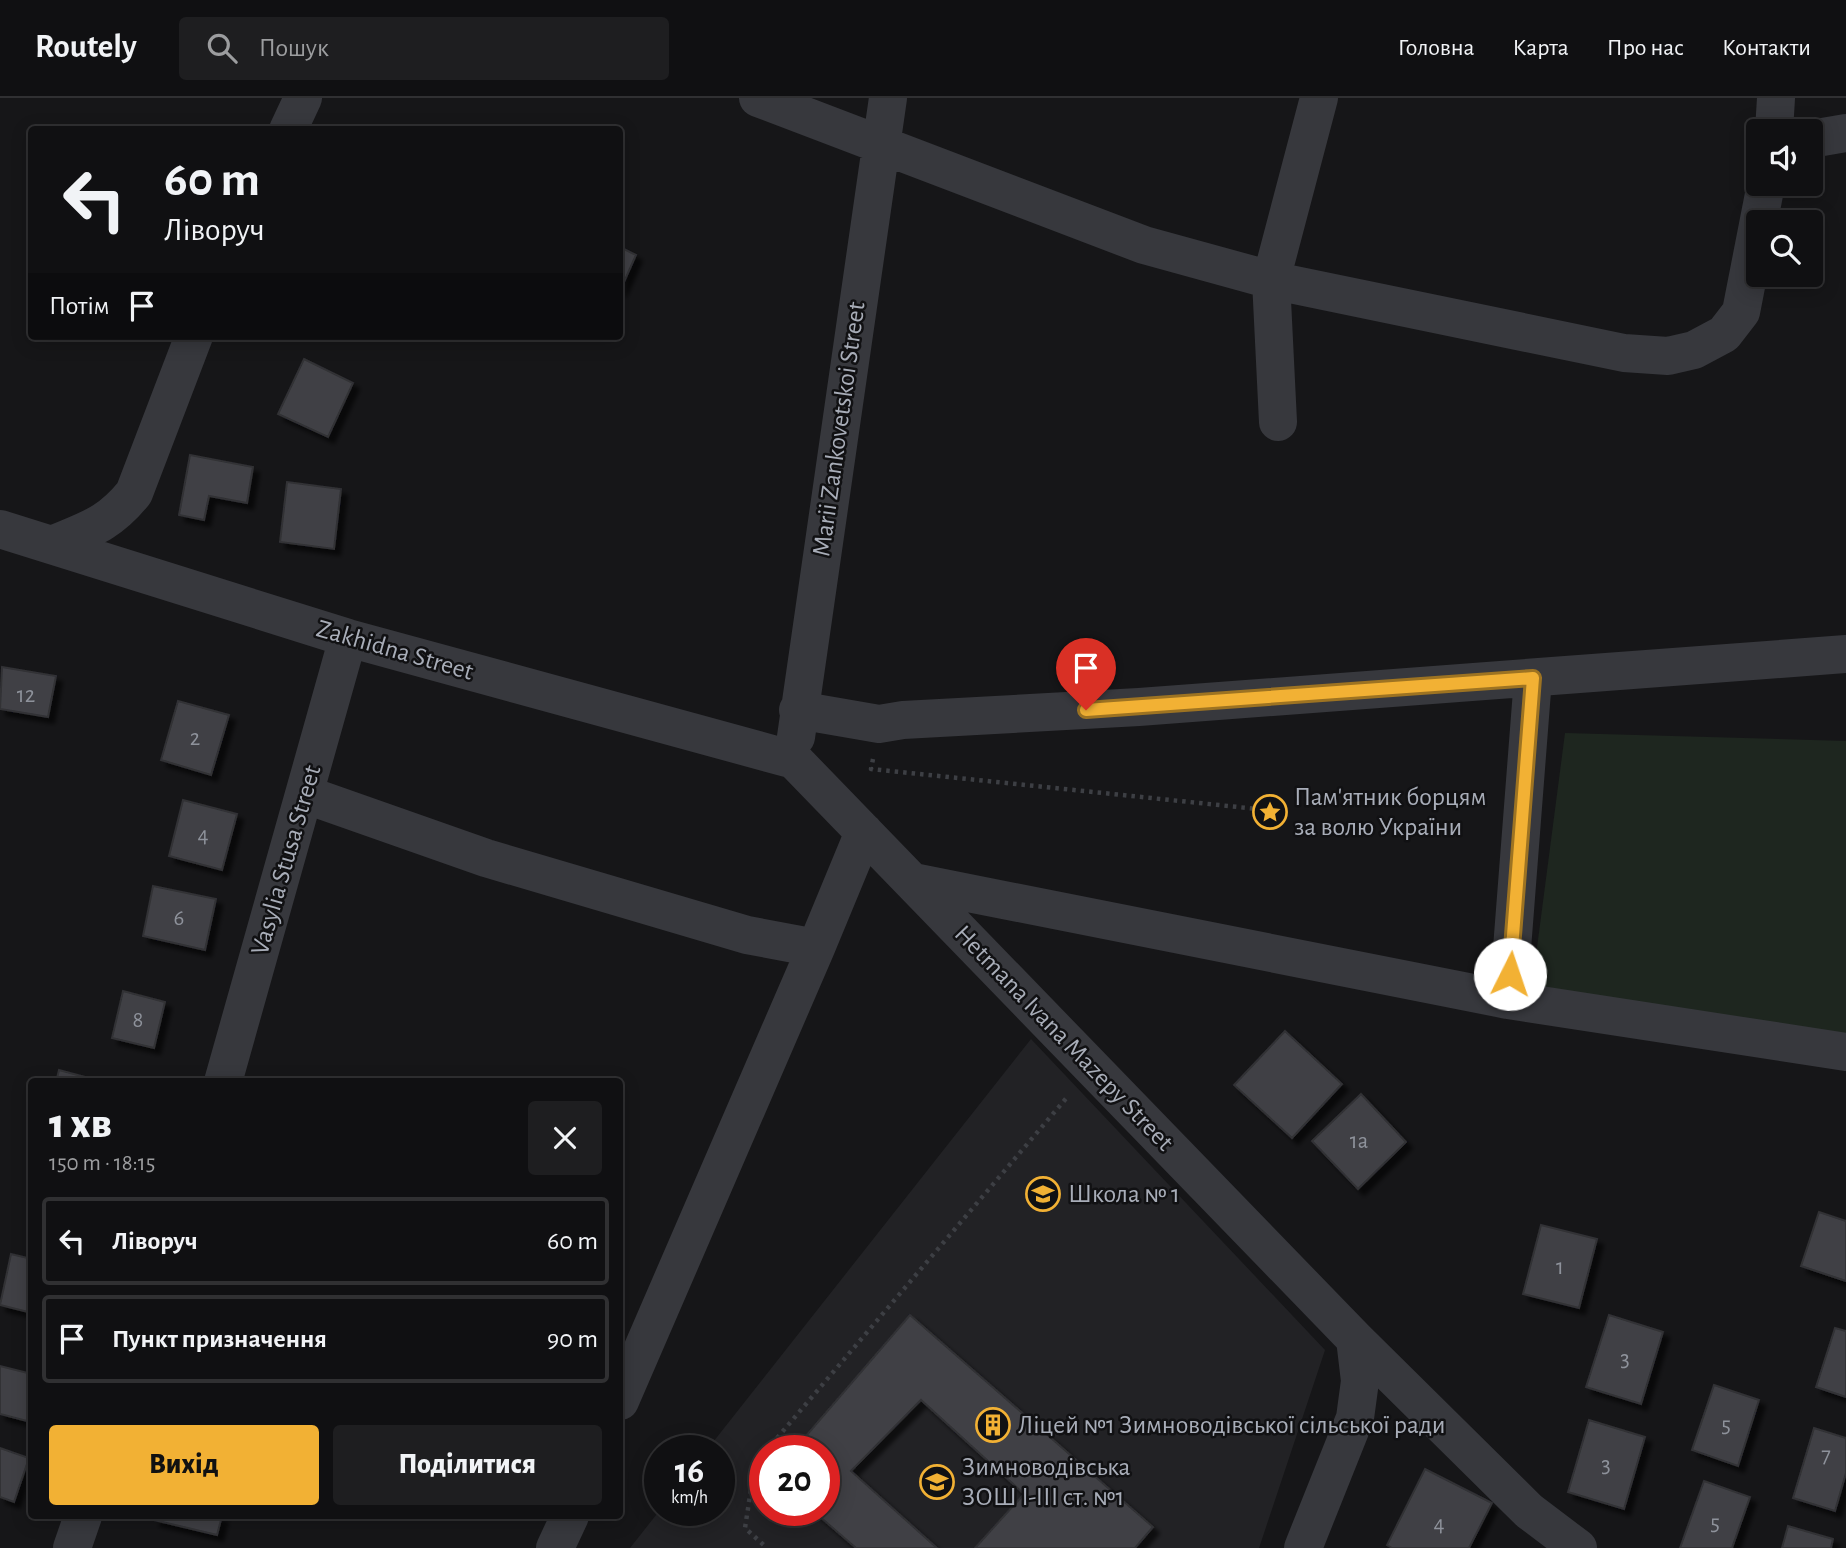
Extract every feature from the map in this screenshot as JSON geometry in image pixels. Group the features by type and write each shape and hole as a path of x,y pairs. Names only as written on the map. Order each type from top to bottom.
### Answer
{"street":[{"path":"290,126 303,98"},
{"path":"758,98 1144,245 1270,280 1624,353 1668,355 1694,350 1724,334 1741,312 1764,196"},
{"name":"Marii Zankovetskoi Street","path":"794,760 798,710 888,98"},
{"path":"1278,422 1270,280 1319,98"},
{"path":"1775,119 1776,98"},
{"path":"1823,137 1846,133"},
{"path":"52,545 118,513 134,493 192,340"},
{"name":"Zakhidna Street","path":"0,529 348,638 794,760"},
{"name":"Vasylia Stusa Street","path":"224,1078 348,638"},
{"path":"798,710 879,724 904,720 1139,707 1846,654"},
{"path":"1508,1000 1533,678"},
{"name":"Hetmana Ivana Mazepy Street","path":"794,760 1355,1339 1529,1511 1578,1548"},
{"path":"304,794 486,858 747,935 816,948"},
{"path":"623,1394 864,832"},
{"path":"913,882 1508,1000 1846,1052"},
{"path":"1303,1548 1354,1418 1360,1381 1355,1339"},
{"path":"72,1548 82,1519"},
{"path":"555,1548 569,1519"}],"path":[{"path":"879,724 871,769 1257,809"},
{"path":"779,1435 1092,1068"},
{"path":"749,1502 745,1528 767,1548"}],"shaded area":[{"path":"1565,733 1846,741 1846,1044 1532,986"},
{"name":"Школа № 1","path":"1031,1039 1325,1350 1259,1548 630,1548 647,1526 735,1526 735,1435 719,1435"}],"building":[{"path":"623,248 636,255 623,284"},
{"path":"304,359 353,383 328,437 278,414"},
{"path":"190,455 253,467 247,503 209,496 204,520 179,515"},
{"path":"287,482 341,489 334,549 280,542"},
{"path":"2,667 56,676 48,717 0,709"},
{"path":"178,701 229,715 211,775 161,760"},
{"path":"183,800 237,814 222,870 169,856"},
{"path":"153,886 216,899 205,950 143,936"},
{"path":"123,991 165,1002 154,1048 112,1038"},
{"path":"1285,1031 1342,1084 1292,1138 1234,1085"},
{"path":"59,1070 89,1078 57,1078"},
{"path":"1361,1094 1406,1142 1358,1189 1312,1141"},
{"path":"1819,1212 1846,1221 1846,1281 1801,1266"},
{"path":"1541,1225 1597,1239 1579,1308 1523,1294"},
{"path":"11,1254 28,1258 28,1312 0,1305"},
{"name":"Ліцей №1 Зимноводівської сільської ради","path":"910,1315 1153,1527 1135,1548 975,1548 1024,1494 921,1400 851,1471 937,1548 856,1548 831,1526 840,1526 840,1435 807,1435"},
{"path":"1609,1315 1663,1332 1641,1404 1586,1387"},
{"path":"1835,1328 1846,1331 1846,1397 1816,1387"},
{"path":"0,1366 28,1373 27,1421 0,1414"},
{"path":"1714,1385 1759,1400 1738,1466 1692,1450"},
{"path":"1589,1420 1645,1437 1624,1509 1568,1492"},
{"path":"1814,1428 1846,1438 1846,1473 1835,1511 1793,1498"},
{"path":"0,1448 28,1458 28,1461 14,1502 0,1497"},
{"path":"1425,1469 1492,1503 1469,1548 1392,1548 1387,1545"},
{"path":"1704,1481 1750,1497 1732,1548 1680,1548"},
{"path":"154,1519 221,1519 217,1535"},
{"path":"1788,1526 1833,1539 1831,1548 1782,1548"}],"place":[{"name":"Пам'ятник борцям за волю України","path":"1270,812"},
{"name":"Школа № 1","path":"1043,1194"},
{"name":"Ліцей №1 Зимноводівської сільської ради","path":"993,1425"},
{"name":"Зимноводівська ЗОШ І-ІІІ ст. №1","path":"937,1482"}],"route":[{"path":"1086,710 1533,678 1510,974"}]}
